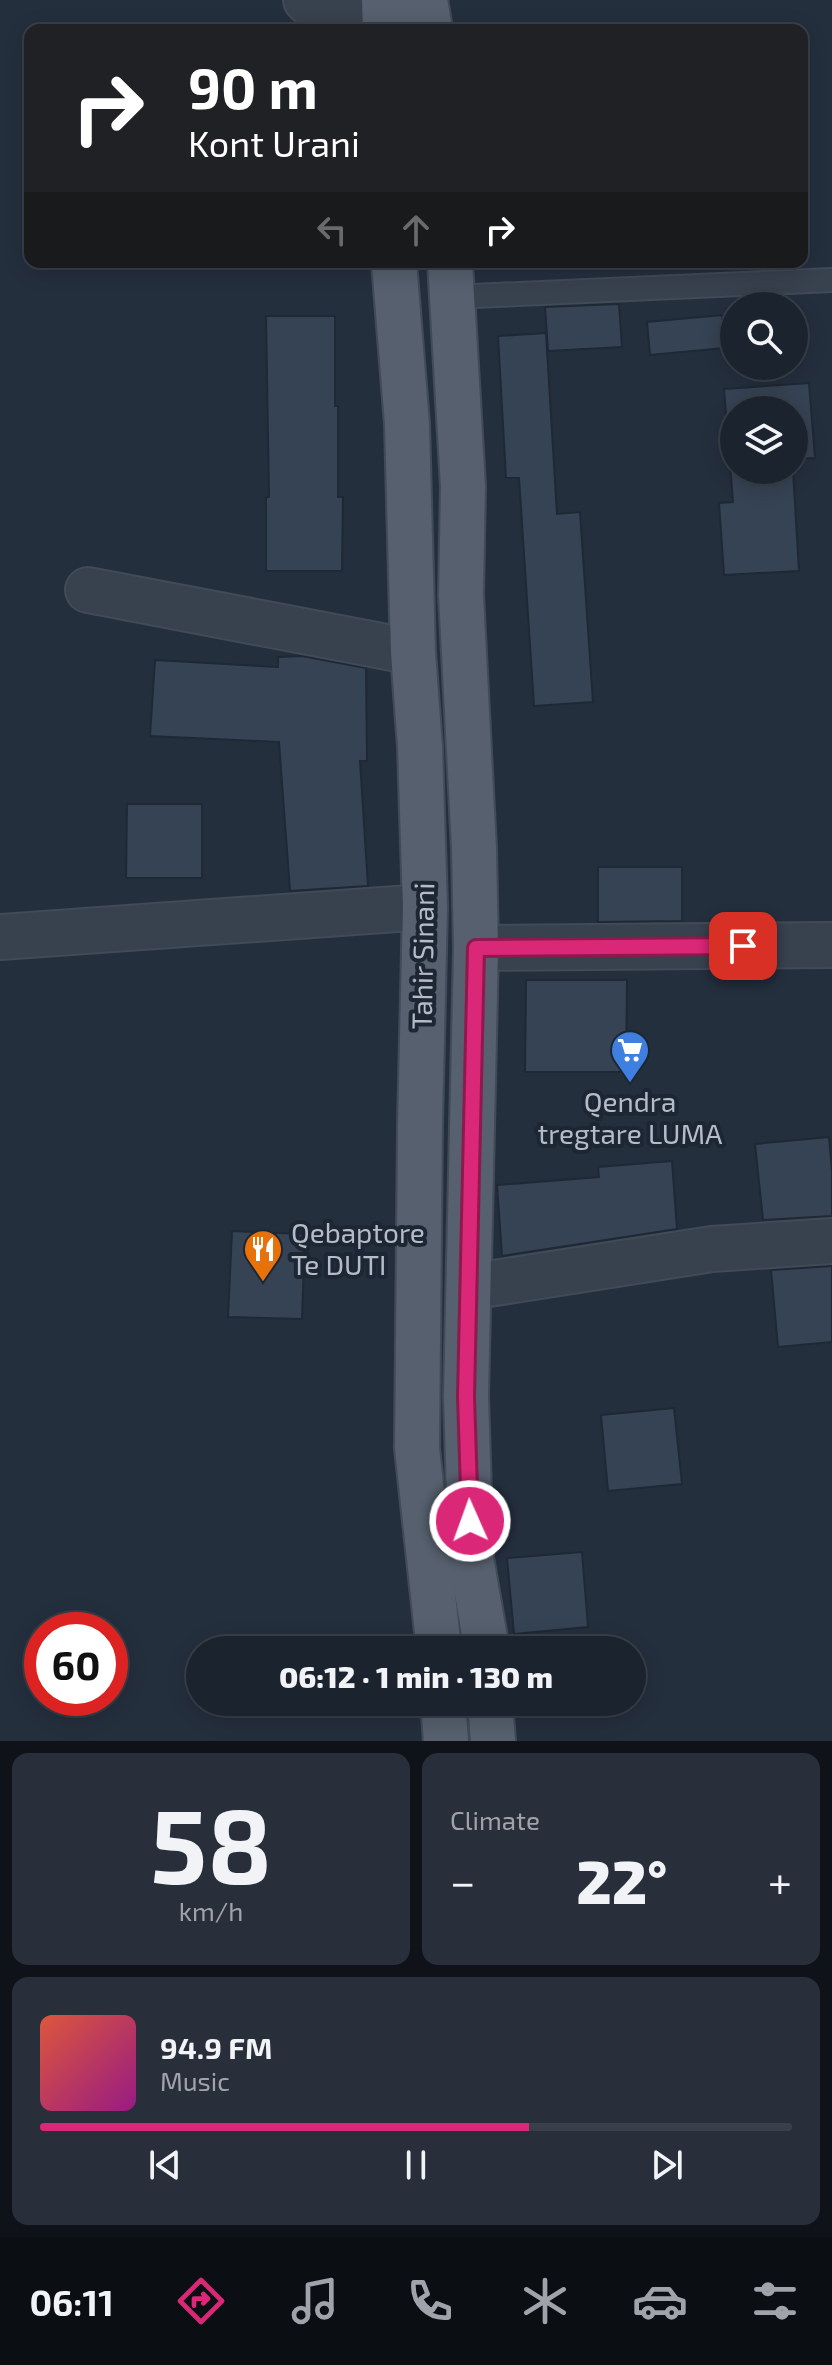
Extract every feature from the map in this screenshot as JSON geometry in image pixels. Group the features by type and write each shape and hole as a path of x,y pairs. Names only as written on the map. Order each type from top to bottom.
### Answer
{"main road":[{"path":"395,10 420,24"},
{"name":"Tahir Sinani","path":"394,268 407,424 413,652 420,747 425,907 417,1448 437,1636"},
{"name":"Tahir Sinani","path":"451,280 463,486 461,595 476,948 466,1396 471,1558 485,1636"},
{"path":"444,1716 446,1741"},
{"path":"491,1716 493,1741"}],"street":[{"path":"306,0 318,11 395,10"},
{"path":"88,590 413,652"},
{"path":"0,937 425,907"},
{"path":"476,948 832,945"},
{"path":"469,1287 712,1249 832,1241"}],"lane":[{"path":"451,280 832,280"}],"building":[{"path":"619,304 622,347 548,351 545,307"},
{"path":"720,315 720,348 650,355 647,322"},
{"path":"266,316 335,316 338,497 343,497 342,571 266,571 266,497 269,497"},
{"path":"546,333 557,514 580,512 593,702 534,706 519,478 506,478 498,336"},
{"path":"809,383 815,458 808,458 808,396 725,396 724,389"},
{"path":"732,484 794,484 799,571 724,575 719,503 733,502"},
{"path":"302,656 366,668 367,761 360,761 368,886 290,891 279,742 150,736 155,660 278,667 278,657"},
{"path":"127,804 202,804 202,878 126,878"},
{"path":"598,867 682,867 682,921 598,922"},
{"path":"526,980 627,980 626,1072 525,1072"},
{"path":"829,1137 832,1216 763,1220 755,1144"},
{"path":"672,1161 677,1229 502,1256 497,1185 599,1177 598,1167"},
{"path":"232,1231 305,1234 302,1319 228,1317"},
{"path":"832,1266 832,1342 778,1347 771,1270"},
{"path":"674,1408 682,1484 608,1491 601,1415"},
{"path":"582,1552 588,1627 514,1634 507,1558"}],"place":[{"name":"Qendra tregtare LUMA","path":"630,1084"},
{"name":"Qebaptore Te DUTI","path":"263,1283"}],"route":[{"path":"470,1521 466,1396 476,948 743,946"}]}
